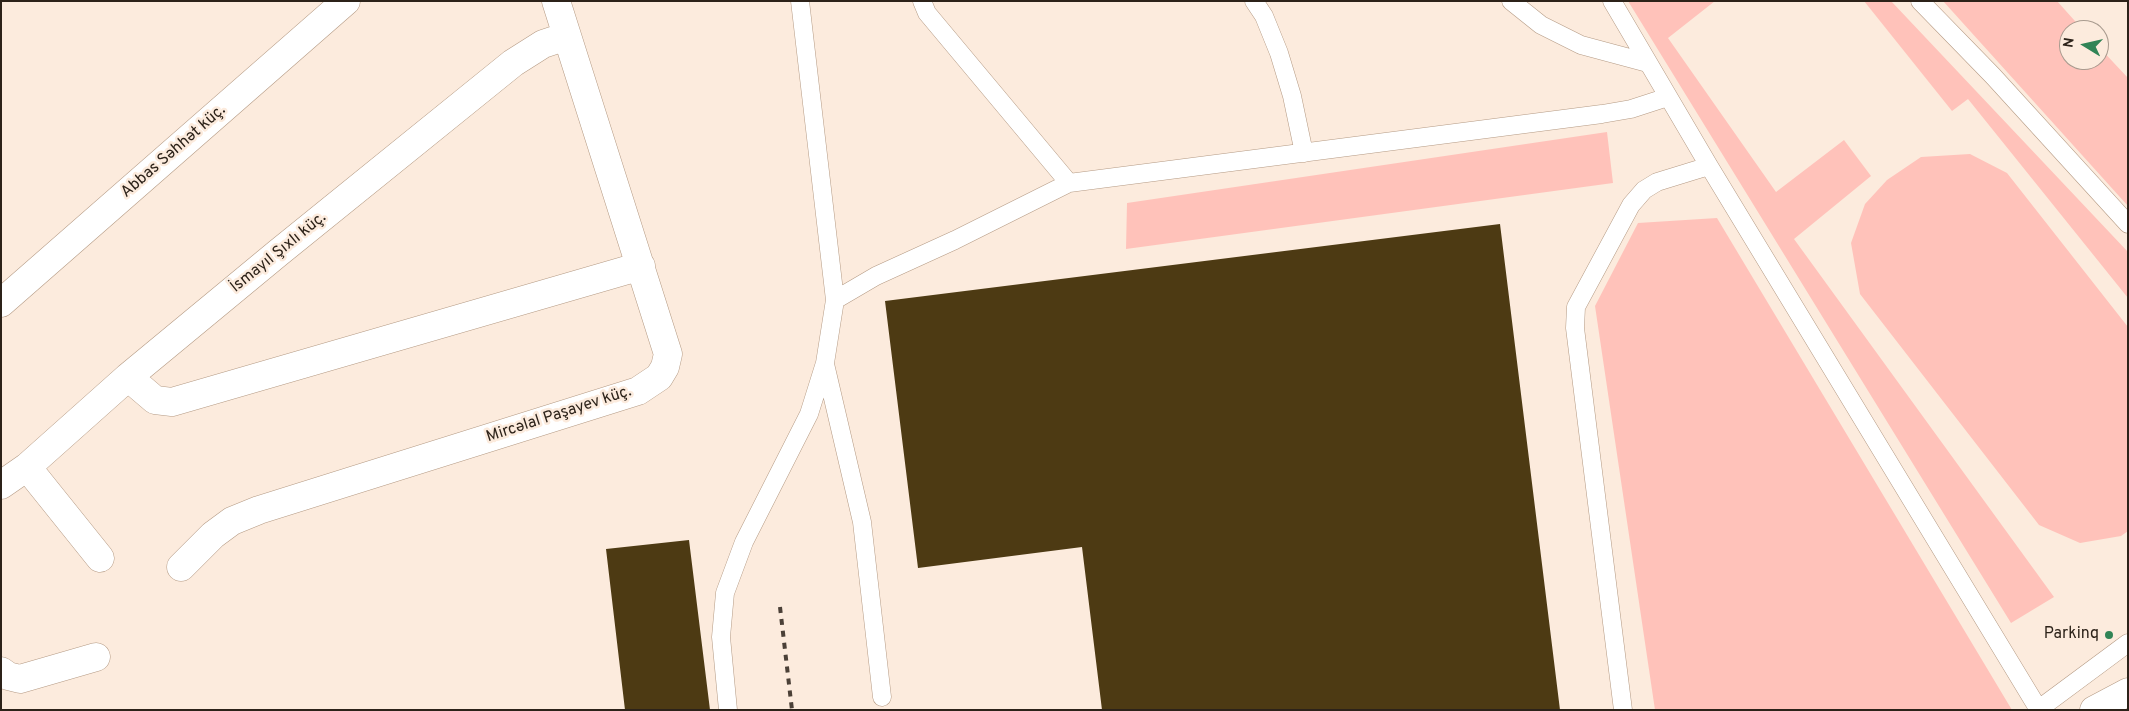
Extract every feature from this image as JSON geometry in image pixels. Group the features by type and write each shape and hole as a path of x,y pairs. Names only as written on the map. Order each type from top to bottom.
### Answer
{"street":[{"name":"Abbas Səhhət küç.","path":"1,302 346,1"},
{"name":"Mircəlal Paşayev küç.","path":"181,567 213,535 232,521 259,510 638,391 659,377 665,367 668,354 556,1"},
{"name":"İsmayıl Şıxlı küç.","path":"1,486 27,467 128,377 514,63 543,44 567,36"},
{"path":"128,377 155,400 172,402 641,266"},
{"path":"27,467 100,558"},
{"path":"1,671 8,676 20,679 96,657"},
{"path":"2094,710 2128,692"}],"lane":[{"path":"728,710 721,636 724,593 744,542 809,414 825,363 835,300 800,1"},
{"path":"922,1 927,13 1069,183"},
{"path":"1254,1 1264,16 1279,53 1292,96 1304,153"},
{"path":"1511,1 1541,25 1581,45 1648,63"},
{"path":"1612,1 1709,166 2039,709 2128,643"},
{"path":"1920,1 1993,76 2128,224"},
{"path":"835,300 876,276 1069,183 1602,114 1631,109 1668,97"},
{"path":"1623,710 1576,338 1576,307 1630,206 1644,190 1657,182 1709,166"},
{"path":"825,363 862,522 882,697"}],"shaded area":[{"path":"1628,1 1715,1 1668,38 1776,192 1844,140 1871,176 1794,239 2054,597 2011,623"},
{"path":"1864,1 1891,1 2128,252 2128,298 1968,99 1952,111"},
{"path":"1943,1 2057,1 2074,20 2059,20 2059,70 2109,70 2109,58 2128,78 2128,206"},
{"path":"1607,132 1613,183 1126,249 1127,203"},
{"path":"1970,154 2007,173 2128,327 2128,531 2121,536 2080,543 2039,525 1860,294 1851,243 1865,204 1887,180 1921,157"},
{"path":"1717,218 2012,710 1655,710 1595,306 1638,223"}],"building":[{"path":"1500,224 1560,710 1102,710 1082,547 918,568 885,301"},
{"path":"689,540 710,710 625,710 606,549"}],"railway":[{"path":"780,607 792,710"}],"place":[{"name":"Parkinq","path":"2109,635"}]}
